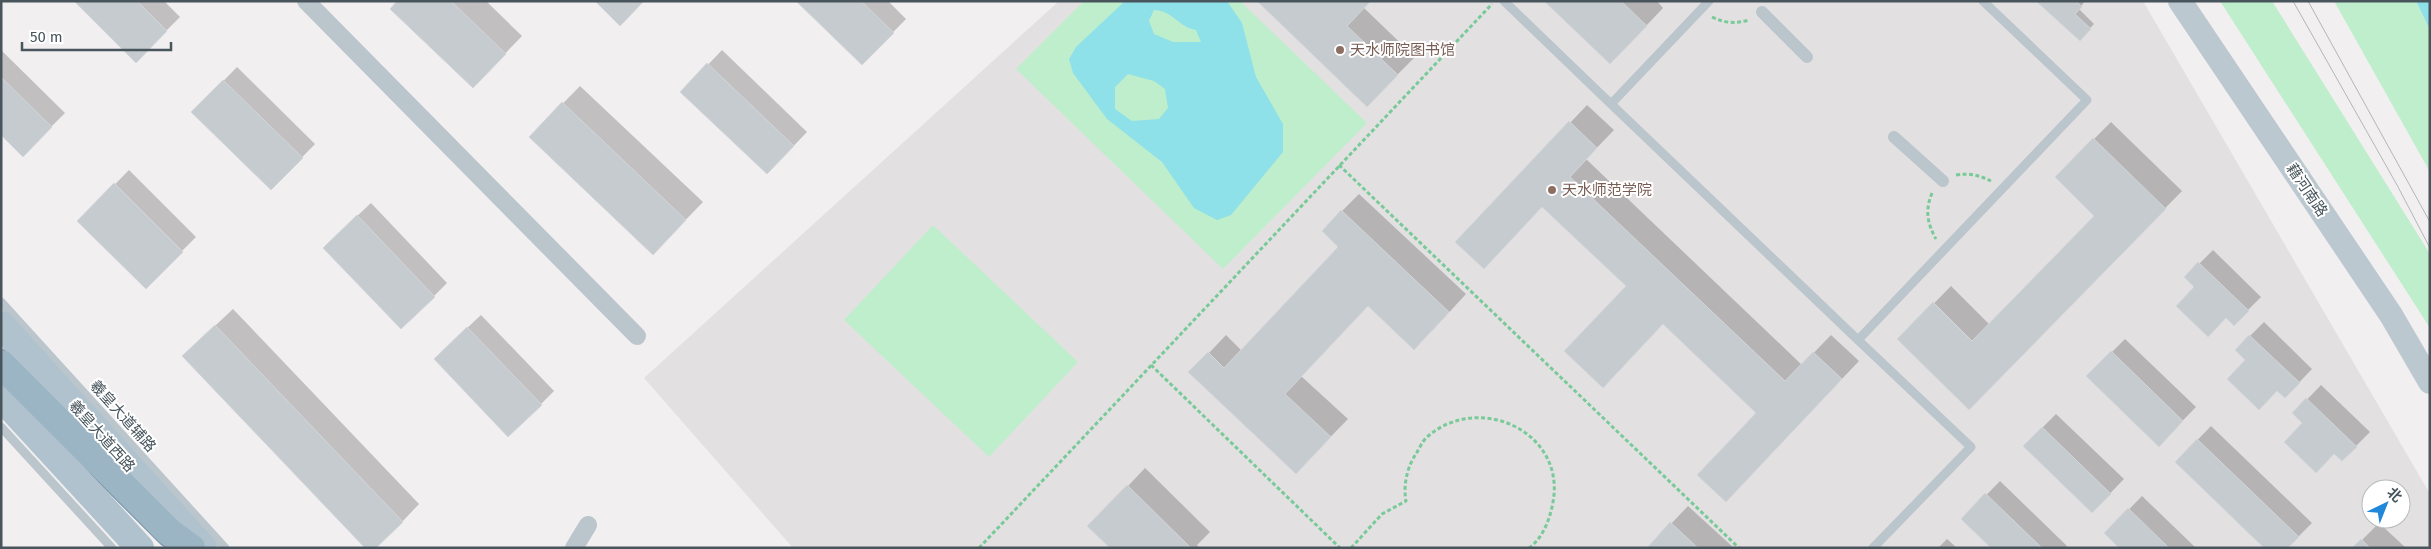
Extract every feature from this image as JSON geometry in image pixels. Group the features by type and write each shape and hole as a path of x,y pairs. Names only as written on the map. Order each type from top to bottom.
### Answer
{"highway":[{"path":"1,364 162,525 190,548"}],"main road":[{"name":"藉河南路","path":"2180,1 2390,315 2430,382"},
{"name":"羲皇大道西路","path":"1,325 203,548"},
{"path":"1,397 140,548"}],"street":[{"path":"306,1 637,336"},
{"path":"1762,12 1808,57"},
{"path":"1894,137 1942,181"},
{"path":"574,548 588,524"}],"lane":[{"path":"1504,1 1971,447 1874,548"},
{"path":"1611,104 1709,1"},
{"path":"1858,340 2087,100 1983,1"},
{"name":"羲皇大道辅路","path":"1,302 225,548"},
{"path":"1,427 112,548"}],"path":[{"path":"979,548 1494,1"},
{"path":"1702,8 1712,17 1725,23 1744,22 1762,12"},
{"path":"1339,165 1739,548"},
{"path":"1946,248 1936,239 1929,228 1926,215 1928,202 1942,181 1967,173 1980,175 2000,191"},
{"path":"1151,365 1340,548"},
{"path":"1351,548 1382,514 1406,501 1404,492 1410,463 1426,439 1450,422 1479,416 1508,422 1532,437 1549,462 1555,491 1550,520 1534,544 1529,548"}],"shaded area":[{"name":"天水师范学院","path":"1059,1 2143,1 2430,494 2430,548 793,548 644,378"}],"green space":[{"path":"1084,1 1240,1 1367,123 1223,269 1016,69"},
{"path":"2220,1 2272,1 2430,254 2430,328"},
{"path":"2334,1 2416,1 2430,30 2430,172"},
{"path":"933,225 1078,362 989,457 844,320"}],"water":[{"path":"1125,1 1227,1 1242,23 1256,77 1283,124 1283,152 1231,215 1217,220 1194,208 1162,162 1107,119 1073,73 1069,59 1076,47","holes":["1154,10 1166,13 1185,26 1196,30 1201,42 1173,42 1154,34 1149,21","1128,74 1154,81 1165,89 1168,108 1159,119 1132,121 1115,109 1115,87"]},
{"path":"2416,1 2430,1 2430,30"}],"building":[{"path":"74,1 137,1 167,31 136,63"},
{"path":"397,1 451,1 506,54 473,88 390,9"},
{"path":"595,1 644,1 620,26"},
{"path":"796,1 861,1 894,33 862,65"},
{"name":"天水师院图书馆","path":"1257,1 1371,1 1347,26 1398,75 1367,107"},
{"path":"1544,1 1621,1 1647,26 1610,64"},
{"path":"2036,1 2076,1 2082,7 2075,14 2091,29 2080,41"},
{"path":"707,63 794,146 767,174 680,92"},
{"path":"1,77 52,127 23,157 1,135"},
{"path":"223,80 303,158 271,190 191,112"},
{"path":"562,102 686,220 653,255 529,137"},
{"path":"1569,121 1597,148 1570,177 1785,381 1813,352 1842,379 1726,502 1697,475 1756,413 1663,324 1603,388 1564,351 1626,286 1542,207 1484,269 1455,242"},
{"path":"2093,138 2166,209 1969,410 1897,339 1933,302 1972,341 2094,216 2055,177"},
{"path":"114,183 183,252 146,289 77,221"},
{"path":"1341,210 1449,312 1414,350 1368,306 1285,394 1331,437 1296,474 1188,372 1208,352 1224,368 1338,247 1322,231"},
{"path":"357,215 435,297 401,329 323,248"},
{"path":"2198,262 2249,311 2234,326 2226,318 2208,337 2176,306 2194,287 2184,277"},
{"path":"215,325 403,522 376,548 365,548 182,356"},
{"path":"467,327 542,405 508,437 434,359"},
{"path":"2249,335 2300,383 2285,398 2277,391 2259,410 2227,379 2245,360 2235,350"},
{"path":"2111,351 2183,421 2159,447 2086,376"},
{"path":"2306,398 2357,447 2342,461 2334,454 2316,473 2284,442 2302,423 2292,413"},
{"path":"2042,427 2111,494 2092,513 2023,446"},
{"path":"2197,439 2299,537 2288,548 2264,548 2175,462"},
{"path":"1127,485 1191,548 1110,548 1087,526"},
{"path":"1985,493 2042,548 1991,548 1961,519"},
{"path":"2128,508 2169,548 2119,548 2104,533"},
{"path":"1670,522 1698,548 1647,548"},
{"path":"2361,539 2370,548 2352,548"}],"tram line":[{"path":"2293,1 2397,185 2430,248"},
{"path":"2308,1 2430,222"}],"place":[{"name":"天水师院图书馆","path":"1340,50"},
{"name":"天水师范学院","path":"1552,190"}]}
